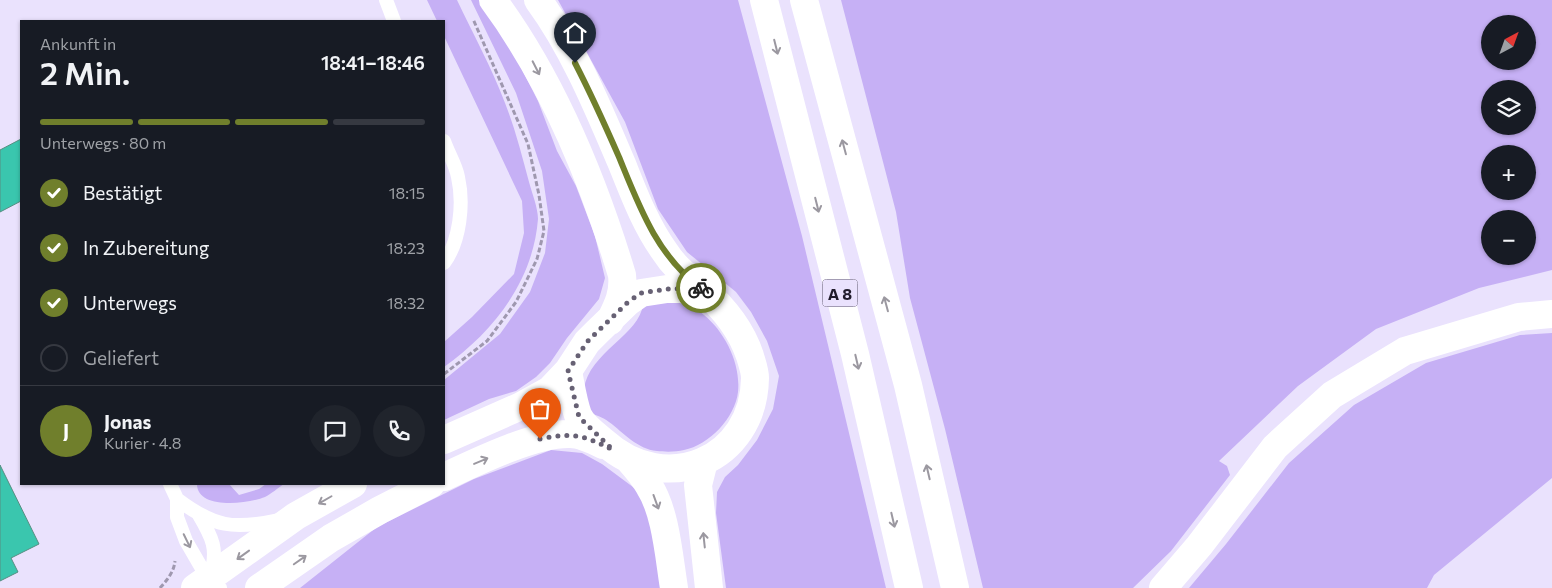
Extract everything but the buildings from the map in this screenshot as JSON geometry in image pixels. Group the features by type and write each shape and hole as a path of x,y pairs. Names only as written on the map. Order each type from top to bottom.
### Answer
{"main road":[{"path":"445,477 511,449 555,436 578,435 622,456 658,469 687,467 704,461 726,446 742,426 753,402 756,376 746,346 736,326 721,307 673,264 655,237 635,196 594,99 538,0"},
{"name":"A 8","path":"764,0 855,354 909,588"},
{"name":"A 8","path":"804,0 908,385 955,588"},
{"path":"483,9 529,54 571,138 596,198 622,276 623,288 610,321"},
{"path":"445,440 550,390 568,371 587,342 628,302 641,293 667,289 702,289"},
{"path":"1163,588 1199,546 1275,447 1332,395 1405,351 1519,317 1552,314"},
{"path":"568,371 579,417 622,456 650,487 664,529 674,588"},
{"path":"704,461 698,485 709,588"},
{"path":"207,586 296,516 352,485"},
{"path":"260,588 331,538 429,485"}],"lane":[{"path":"386,0 394,20"},
{"path":"445,144 458,177 460,202 458,233 445,262"},
{"path":"170,485 177,499 177,517 207,586"},
{"path":"177,499 199,515 216,523 258,524 296,516"},
{"path":"199,515 214,544 215,554 207,586"}],"path":[{"path":"445,373 487,341 516,302 537,259 544,231 540,195 528,144 483,9"},
{"path":"160,588 167,581 174,567 175,558"}],"shaded area":[{"path":"427,0 457,0 509,113 535,200 538,219 535,242 528,264 507,304 479,338 445,366 445,341 472,317 514,274 524,233 522,201 445,38 445,20 437,20"},
{"path":"471,0 482,0 505,36 538,101 557,151 576,186 595,236 605,278 599,299 567,338 550,363 536,377 516,391 489,399 445,420 445,379 500,334 530,292 545,253 549,219 542,171 516,93"},
{"path":"558,0 738,0 802,236 886,588 726,588 716,513 717,492 725,477 738,465 757,440 773,409 779,376 767,341 751,312 736,292 687,252 658,209 625,122"},
{"path":"841,0 1552,0 1552,270 1479,288 1376,329 1298,386 1219,461 1227,466 1230,475 1171,551 1133,588 983,588 945,429 910,298 896,212"},
{"path":"677,302 701,313 719,330 734,360 737,371 738,392 736,402 726,420 719,429 703,442 684,450 670,452 650,450 631,440 607,420 588,412 584,389 588,376 595,364 633,325 640,315 643,304"},
{"path":"1552,333 1552,478 1434,575 1427,588 1189,588 1289,463 1354,405 1426,363 1520,335"},
{"path":"551,450 582,453 602,464 637,490 648,507 662,588 300,588 377,527 474,479"},
{"path":"197,485 230,485 239,495 259,489 265,485 283,485 267,496 257,500 236,503 214,501 205,498 199,492"}],"way so far":[{"path":"540,439 569,434 578,435 613,450 579,417 568,371 587,342 628,302 641,293 667,289 701,288"}],"route":[{"path":"575,63 594,99 635,196 655,237 673,264 687,278 701,288"}]}
